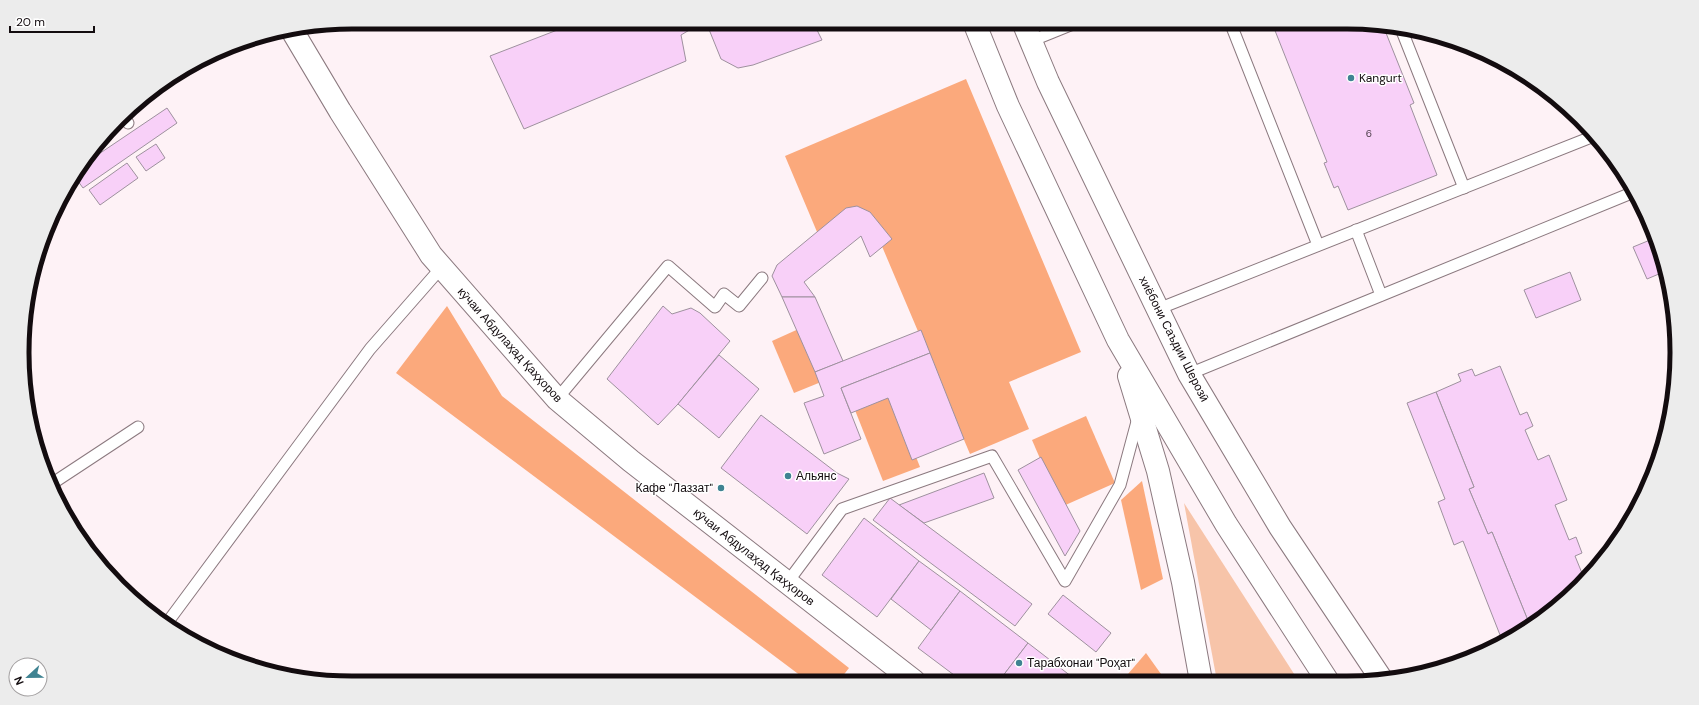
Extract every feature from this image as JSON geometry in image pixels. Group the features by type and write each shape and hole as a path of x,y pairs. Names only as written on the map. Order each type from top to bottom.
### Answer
{"main road":[{"path":"977,29 1008,106 1118,340 1226,524 1324,676"},
{"name":"хиёбони Саъдии Шерозӣ","path":"1027,31 1048,82 1189,374 1280,527 1378,674"},
{"name":"кӯчаи Абдулаҳад Қаҳҳоров","path":"294,34 340,111 441,268 557,399 631,461 906,676"},
{"path":"1118,340 1158,471 1183,582 1200,676"}],"lane":[{"path":"1027,31 1038,29"},
{"path":"1233,29 1318,245"},
{"path":"1403,34 1464,188"},
{"path":"1158,309 1589,138"},
{"path":"1189,374 1629,194"},
{"path":"1356,230 1381,296"},
{"path":"557,399 668,266 715,307 724,294 739,306 762,278"},
{"path":"170,619 370,349 441,268"},
{"path":"787,583 842,509 992,456 1065,581 1120,485 1140,411"},
{"path":"56,482 138,427"}],"shaded area":[{"path":"966,79 1081,352 1009,382 1029,429 970,454 870,218 820,239 785,156"},
{"path":"447,306 502,396 849,668 843,676 801,676 396,373"},
{"path":"803,327 826,380 794,393 772,341"},
{"path":"888,386 920,467 883,481 851,400"},
{"path":"1086,416 1115,483 1061,507 1032,440"},
{"path":"1142,481 1163,579 1141,590 1121,500"},
{"path":"1184,503 1295,676 1216,676"},
{"path":"1146,653 1162,676 1126,676"}],"building":[{"path":"560,29 691,29 681,35 686,61 524,129 490,56"},
{"path":"709,29 816,29 822,40 753,65 738,68 721,59"},
{"path":"1274,29 1346,29 1385,32 1414,103 1410,105 1437,175 1348,210 1338,186 1334,188 1324,163 1327,162"},
{"path":"167,108 177,123 83,188 78,182 96,156"},
{"path":"156,144 165,158 146,171 136,157"},
{"path":"127,163 138,178 100,205 89,190"},
{"path":"857,206 870,212 892,239 870,257 861,236 804,282 815,297 782,297 772,276 777,265 846,208"},
{"path":"1650,240 1660,273 1647,279 1633,247"},
{"path":"1570,272 1581,300 1536,318 1524,290"},
{"path":"782,297 815,297 843,361 815,372"},
{"path":"663,306 672,314 691,308 700,313 730,341 678,404 658,425 607,379"},
{"path":"921,330 930,353 841,388 861,439 824,454 804,403 824,396 815,372"},
{"path":"930,353 964,439 912,460 888,398 851,413 841,388"},
{"path":"719,355 759,389 719,438 678,404"},
{"path":"1500,366 1520,415 1527,412 1533,426 1525,430 1538,460 1549,455 1567,500 1555,505 1569,540 1576,537 1582,553 1575,556 1582,574 1560,596 1528,620 1492,532 1488,534 1469,489 1474,487 1436,392 1461,381 1458,374 1472,369 1475,376"},
{"path":"1436,392 1474,487 1469,489 1488,534 1492,532 1528,620 1501,637 1463,541 1454,545 1438,502 1445,499 1407,403"},
{"name":"Альянс","path":"761,415 837,473 849,479 807,534 721,468"},
{"path":"1041,457 1080,531 1065,556 1018,470"},
{"path":"984,473 994,498 924,523 899,505"},
{"path":"890,498 1032,604 1015,626 873,520"},
{"path":"864,518 919,561 877,617 822,575"},
{"path":"919,561 960,591 931,630 891,599"},
{"path":"960,591 1028,643 1003,676 955,676 918,648"},
{"path":"1063,595 1111,633 1096,652 1048,614"},
{"path":"1028,643 1071,676 1003,676"}],"place":[{"name":"Kangurt","path":"1351,78"},
{"name":"Альянс","path":"788,476"},
{"name":"Кафе \"Лаззат\"","path":"721,488"},
{"name":"Тарабхонаи \"Роҳат\"","path":"1019,663"}]}
